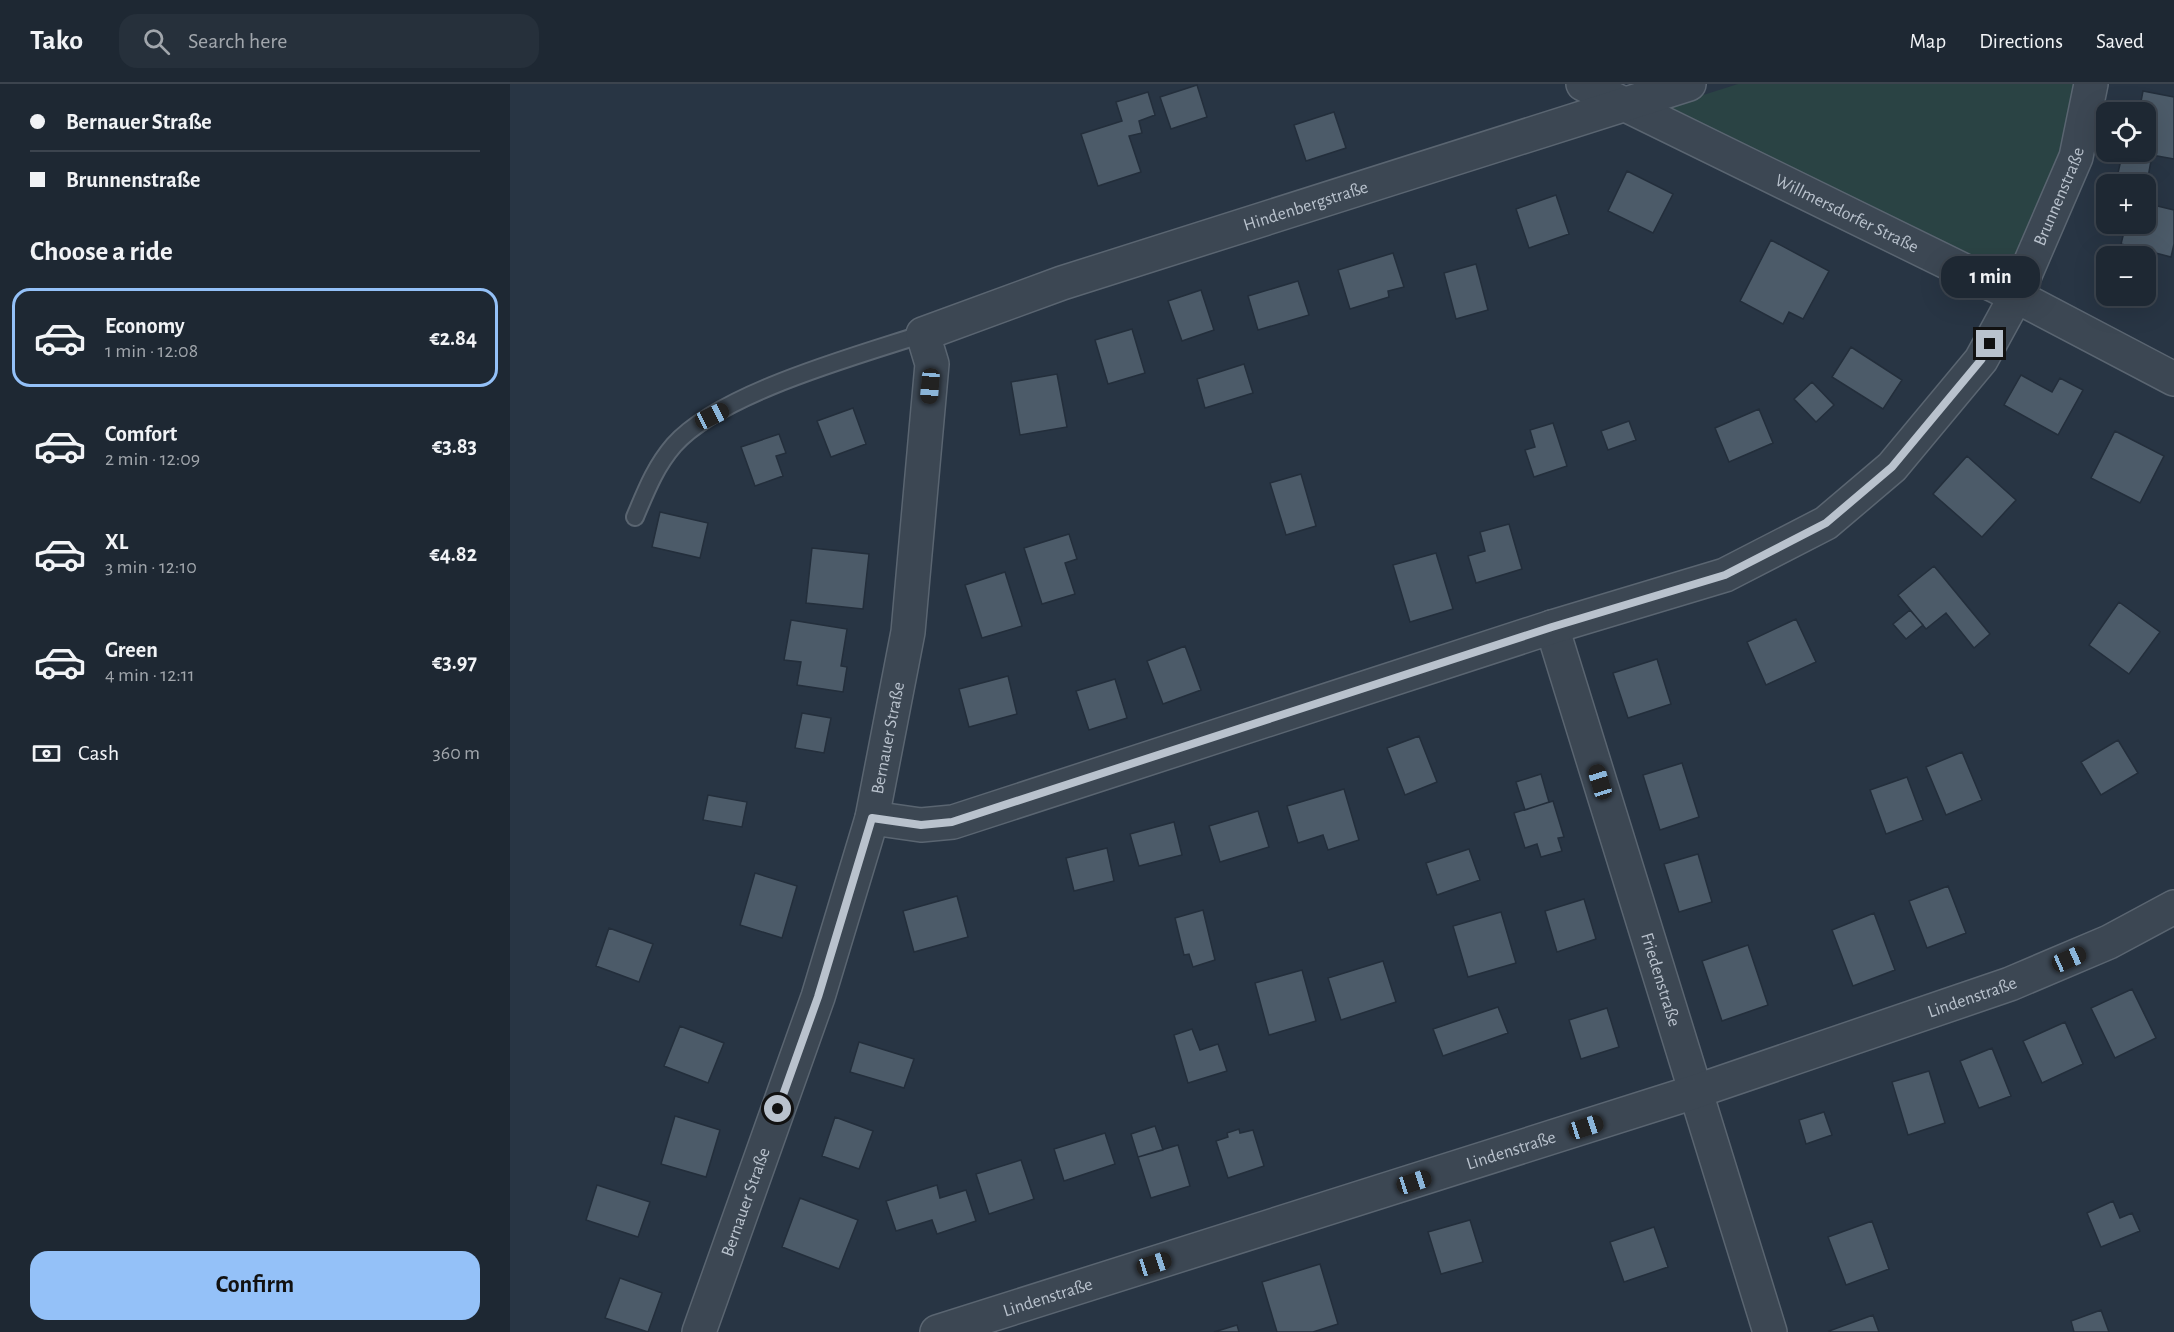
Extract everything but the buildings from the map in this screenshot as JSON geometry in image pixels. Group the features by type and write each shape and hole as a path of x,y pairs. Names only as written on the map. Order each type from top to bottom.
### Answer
{"street":[{"name":"Willmersdorfer Straße","path":"1583,84 2016,296 2174,380"},
{"name":"Hindenbergstraße","path":"923,334 1062,283 1689,84"},
{"name":"Brunnenstraße","path":"872,818 921,825 952,822 1552,627 1725,575 1826,523 1899,458 1981,360 2016,296 2076,157 2091,84"},
{"name":"Bernauer Straße","path":"699,1332 818,997 872,818 908,632 932,364 923,334"},
{"name":"Friedenstraße","path":"1552,627 1770,1332"},
{"name":"Lindenstraße","path":"937,1332 1694,1092 2010,984 2109,942 2174,907"}],"lane":[{"path":"635,517 654,472 675,444 712,416 776,384 923,334"}],"green space":[{"path":"1738,84 2083,84 2072,139 2012,278 1659,109"}],"route":[{"path":"778,1109 818,997 872,818 921,825 952,822 1552,627 1725,575 1826,523 1892,467 1981,360 1990,344"}]}
